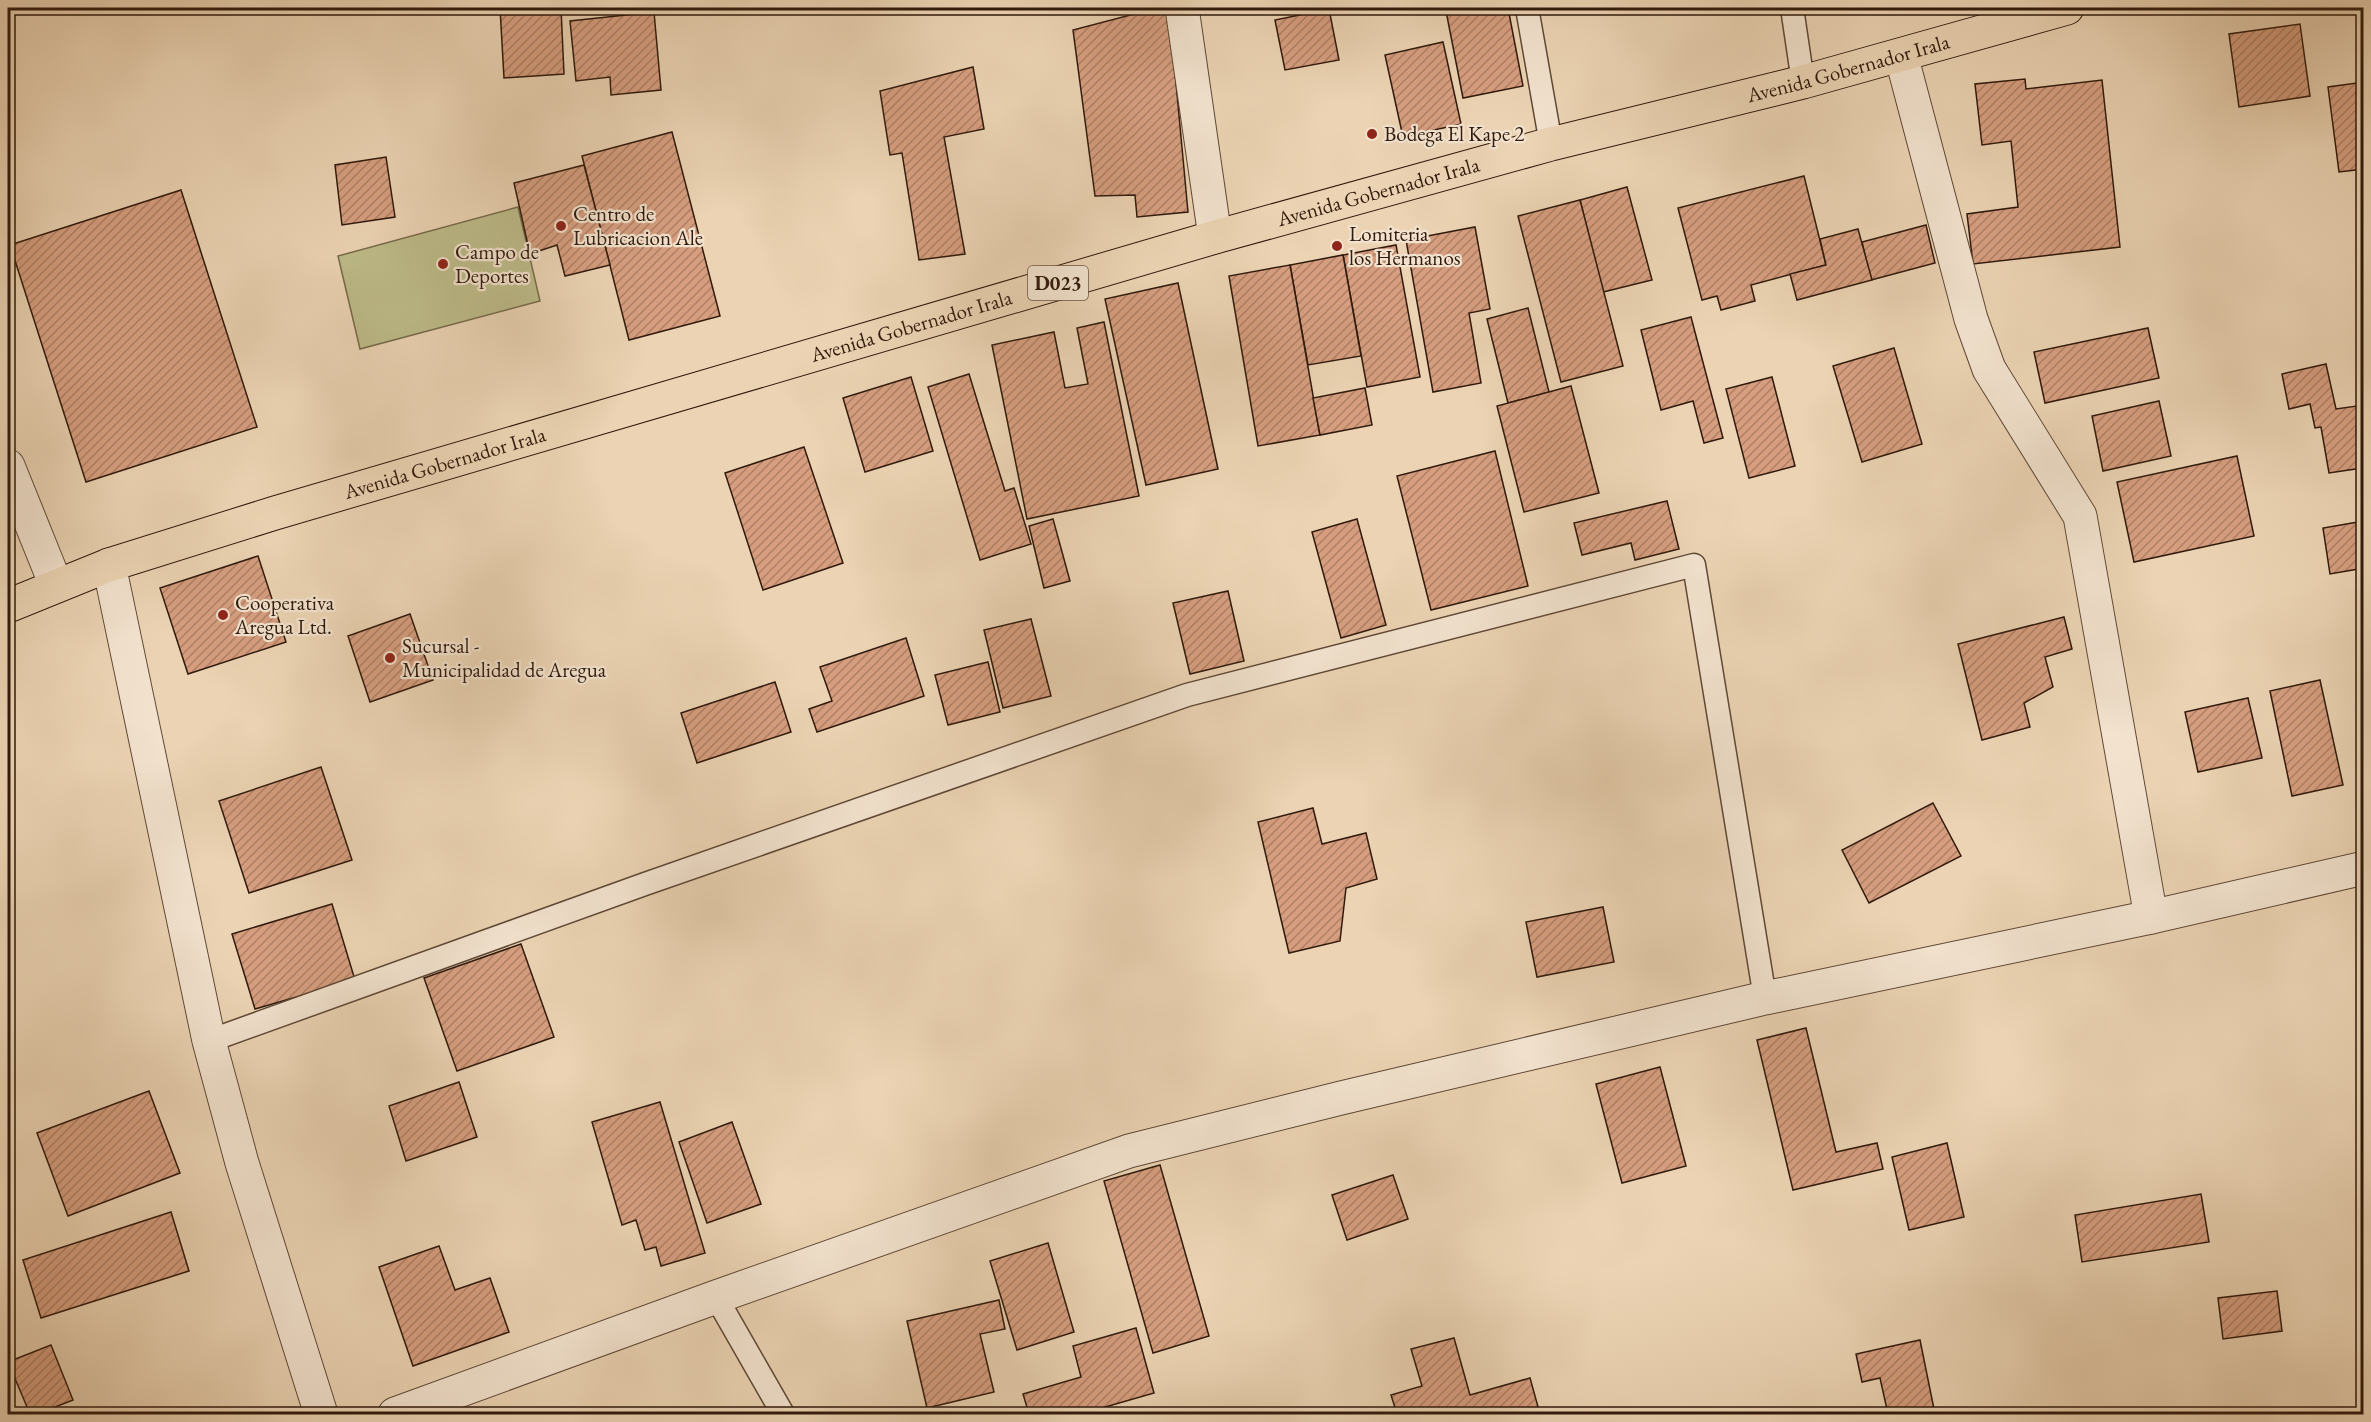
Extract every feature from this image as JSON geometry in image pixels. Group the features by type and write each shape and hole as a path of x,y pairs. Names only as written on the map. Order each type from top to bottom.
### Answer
{"main road":[{"name":"Avenida Gobernador Irala","path":"8,606 109,565 275,513 1215,237 1551,144 1803,82 2067,8"}],"street":[{"path":"1182,8 1215,237"},
{"path":"1901,55 1971,320 1989,369 2080,516 2151,918"},
{"path":"8,466 56,585"},
{"path":"109,565 209,1041 242,1163 321,1414"},
{"path":"395,1414 716,1297 1129,1151 1341,1098 1765,998 2151,918 2364,868"}],"lane":[{"path":"1527,8 1551,144"},
{"path":"1792,8 1803,82"},
{"path":"209,1041 645,884 1187,695 1694,566 1765,998"},
{"path":"716,1297 783,1414"}],"shaded area":[{"path":"518,207 540,301 360,349 338,256"}],"building":[{"path":"500,8 561,8 564,74 504,78"},
{"path":"1157,8 1169,8 1188,212 1137,217 1135,195 1095,196 1073,30"},
{"path":"1463,8 1508,8 1523,86 1463,98 1446,11"},
{"path":"1329,9 1339,60 1285,70 1275,20"},
{"path":"654,12 661,90 611,95 610,77 576,81 570,21"},
{"path":"2300,24 2310,96 2239,107 2229,34"},
{"path":"1443,42 1461,124 1403,137 1385,55"},
{"path":"973,67 984,129 944,137 965,254 919,260 902,153 890,155 880,91"},
{"path":"2025,79 2026,89 2102,80 2120,247 1973,264 1967,214 2018,207 2011,141 1982,145 1975,84"},
{"path":"2364,82 2364,169 2339,172 2328,87"},
{"path":"672,132 720,316 629,340 582,156"},
{"path":"386,157 395,217 342,225 335,165"},
{"name":"Centro de Lubricacion Ale","path":"584,165 610,265 565,276 557,245 530,254 514,183"},
{"path":"1804,176 1826,265 1751,285 1755,301 1721,310 1717,296 1702,300 1678,208"},
{"path":"1627,187 1652,280 1603,292 1580,200"},
{"path":"181,190 257,427 86,482 10,245"},
{"path":"1580,200 1623,366 1561,382 1518,216"},
{"path":"1926,225 1935,263 1871,280 1862,242"},
{"path":"1475,227 1490,309 1469,313 1481,383 1433,392 1406,240"},
{"path":"1858,229 1872,280 1797,300 1790,274 1826,265 1820,239"},
{"path":"1396,245 1420,377 1367,387 1343,255"},
{"path":"1343,255 1361,356 1308,365 1290,265"},
{"path":"1290,265 1320,435 1258,446 1229,276"},
{"path":"1178,283 1218,469 1146,485 1105,299"},
{"path":"1528,308 1549,392 1508,403 1487,319"},
{"path":"1691,317 1723,438 1704,443 1693,401 1661,410 1641,330"},
{"path":"1104,322 1139,496 1027,519 992,345 1054,332 1065,388 1088,384 1077,328"},
{"path":"2148,328 2159,378 2045,403 2034,352"},
{"path":"1894,348 1922,444 1862,462 1833,366"},
{"path":"2326,364 2336,409 2364,405 2364,428 2356,430 2362,468 2329,473 2321,427 2315,428 2310,404 2289,409 2282,374"},
{"path":"969,374 1005,491 1014,488 1031,544 980,560 928,387"},
{"path":"911,377 933,451 865,472 843,398"},
{"path":"1772,377 1795,466 1749,478 1726,389"},
{"path":"1571,386 1599,493 1524,512 1497,406"},
{"path":"1365,388 1372,425 1320,435 1313,398"},
{"path":"2159,401 2171,456 2103,471 2092,416"},
{"path":"804,447 843,563 763,590 725,473"},
{"path":"1495,451 1528,586 1431,610 1397,476"},
{"path":"2237,456 2254,536 2134,562 2117,482"},
{"path":"1667,501 1679,549 1635,560 1631,543 1582,555 1574,523"},
{"path":"1053,519 1070,581 1044,588 1029,526"},
{"path":"1357,519 1386,625 1341,638 1312,532"},
{"path":"2364,521 2364,568 2330,574 2323,528"},
{"path":"258,556 286,642 188,674 160,588"},
{"path":"1228,591 1244,661 1190,674 1173,603"},
{"path":"410,614 433,680 370,702 348,636"},
{"path":"2064,617 2072,649 2045,657 2053,687 2024,703 2030,727 1982,740 1958,644"},
{"path":"1031,619 1051,696 1003,708 984,630"},
{"path":"906,638 924,696 817,732 809,709 832,701 820,667"},
{"path":"988,662 1000,712 948,725 935,675"},
{"path":"2320,680 2343,785 2292,796 2270,691"},
{"path":"775,682 791,732 697,763 681,713"},
{"path":"2248,698 2262,758 2198,772 2185,712"},
{"path":"321,767 352,860 249,893 219,801"},
{"path":"1933,803 1961,856 1869,903 1842,850"},
{"path":"1313,808 1322,844 1366,833 1377,879 1346,888 1340,941 1289,953 1258,822"},
{"path":"332,904 355,980 255,1009 232,934"},
{"path":"1603,907 1614,962 1537,977 1526,922"},
{"path":"521,944 554,1037 457,1071 424,978"},
{"path":"1806,1028 1836,1152 1877,1143 1883,1169 1793,1190 1757,1040"},
{"path":"1660,1067 1686,1166 1622,1183 1596,1084"},
{"path":"459,1082 477,1137 406,1161 389,1106"},
{"path":"149,1091 180,1173 68,1216 37,1133"},
{"path":"660,1102 705,1253 661,1266 656,1247 645,1250 636,1220 622,1225 592,1122"},
{"path":"732,1122 761,1204 707,1223 679,1142"},
{"path":"1947,1143 1964,1217 1909,1230 1892,1157"},
{"path":"1160,1165 1209,1336 1153,1353 1104,1181"},
{"path":"1393,1175 1408,1219 1347,1240 1332,1195"},
{"path":"2201,1194 2209,1242 2082,1262 2075,1215"},
{"path":"171,1212 189,1271 41,1318 23,1260"},
{"path":"1048,1243 1074,1332 1017,1350 990,1261"},
{"path":"439,1246 455,1290 490,1278 509,1332 413,1366 379,1267"},
{"path":"2277,1291 2282,1331 2223,1339 2218,1298"},
{"path":"999,1300 1005,1329 980,1334 994,1392 927,1408 907,1321"},
{"path":"1136,1328 1154,1393 1081,1414 1029,1414 1023,1394 1081,1377 1073,1346"},
{"path":"1454,1338 1470,1395 1530,1378 1540,1414 1397,1414 1391,1395 1422,1386 1411,1349"},
{"path":"1920,1340 1935,1414 1888,1414 1880,1378 1862,1382 1856,1354"},
{"path":"51,1345 73,1400 37,1414 30,1414 8,1362"},
{"path":"1002,1409 1003,1414 973,1414"},
{"path":"1238,1409 1240,1414 1226,1414"}],"place":[{"name":"Bodega El Kape 2","path":"1372,134"},
{"name":"Centro de Lubricacion Ale","path":"561,226"},
{"name":"Lomiteria los Hermanos","path":"1337,246"},
{"name":"Campo de Deportes","path":"443,264"},
{"name":"Cooperativa Aregua Ltd.","path":"223,615"},
{"name":"Sucursal - Municipalidad de Aregua","path":"390,658"}]}
